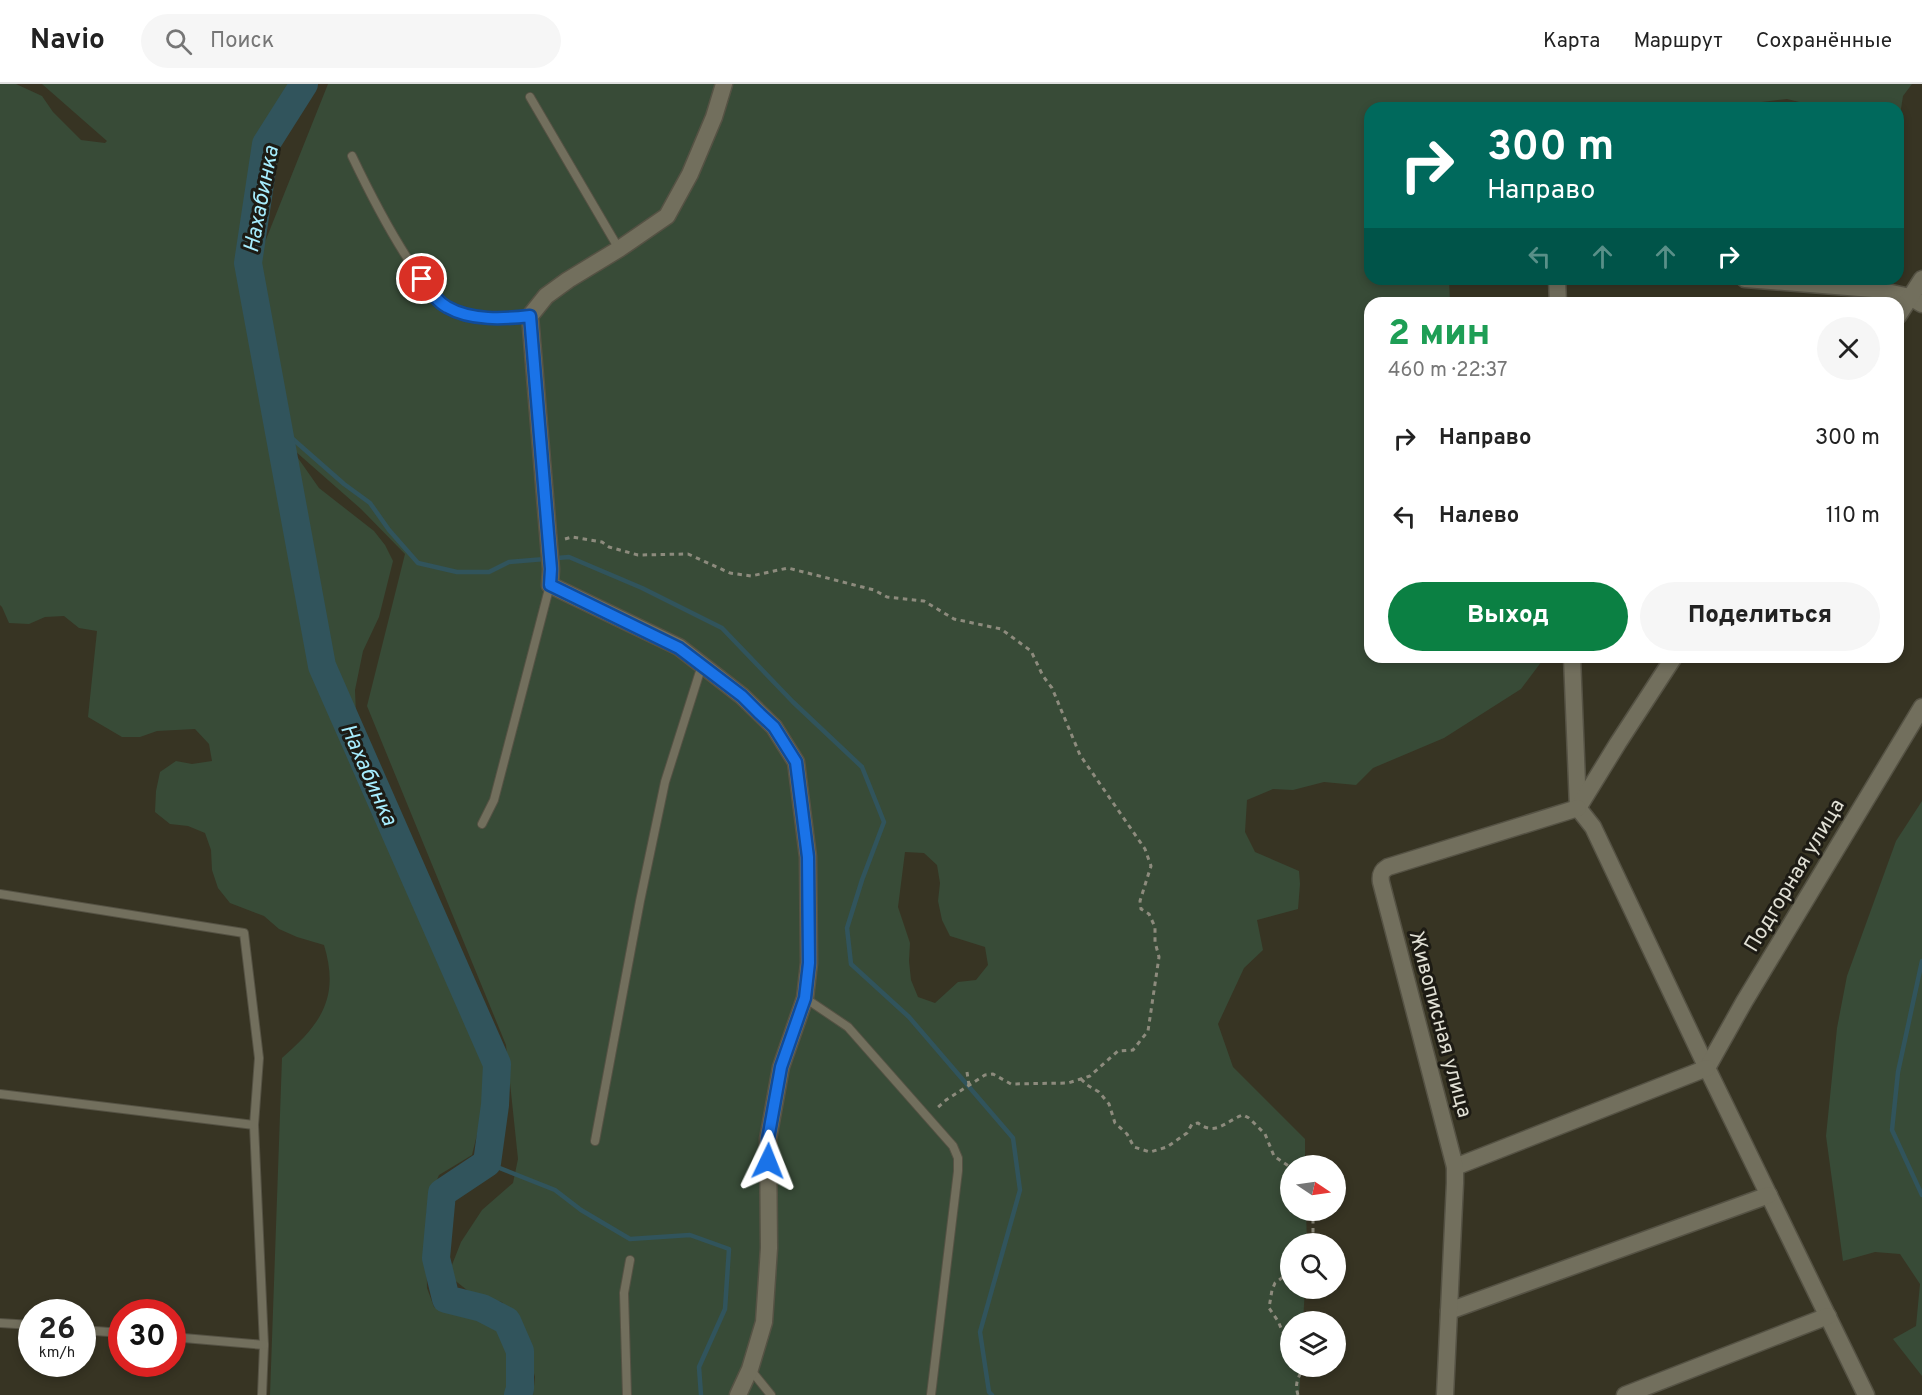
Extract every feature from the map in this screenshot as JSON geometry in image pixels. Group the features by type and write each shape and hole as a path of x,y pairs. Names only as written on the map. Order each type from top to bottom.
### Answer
{"street":[{"path":"724,84 714,117 690,174 667,216 619,249 568,279 546,296 530,316 550,577 679,648 702,665 742,696 774,727 796,762 808,857 809,963 805,998 781,1067 768,1139 769,1248 764,1322 750,1369 738,1395"},
{"path":"1904,311 1916,300 1922,279"},
{"path":"1821,285 1872,289 1904,297"},
{"path":"1572,663 1578,808 1593,827 1866,1395"},
{"path":"1578,808 1670,663"},
{"name":"Подгорная улица","path":"1707,1068 1744,1002 1922,707"},
{"name":"Живописная улица","path":"1445,1395 1455,1167 1383,894 1380,875 1388,867 1578,808"},
{"path":"1455,1167 1707,1068"},
{"path":"1449,1311 1769,1195"},
{"path":"1625,1395 1828,1316"}],"lane":[{"path":"530,97 619,249"},
{"path":"352,156 378,210 401,250 432,294 447,307 469,315 502,319 530,316"},
{"path":"482,824 494,800 550,577"},
{"path":"595,1141 665,782 702,665"},
{"path":"0,894 244,933 260,1058 254,1125 264,1345 262,1395"},
{"path":"805,998 848,1028 953,1146 958,1158 931,1395"},
{"path":"0,1094 254,1125"},
{"path":"627,1395 624,1293 630,1260"},
{"path":"0,1323 18,1324"},
{"path":"186,1338 264,1345"},
{"path":"750,1369 771,1395"}],"path":[{"path":"548,541 572,537 602,542 609,547 638,555 688,554 730,573 751,576 788,568 874,590 887,597 924,601 954,619 1001,629 1031,651 1043,676 1052,688 1080,755 1145,849 1151,866 1140,901 1141,909 1149,914 1155,927 1155,942 1160,957 1148,1031 1133,1050 1118,1051 1090,1076 1068,1083 1045,1082 1021,1085 1011,1084 993,1074 986,1075 946,1100"},
{"path":"968,1072 969,1086"},
{"path":"1081,1079 1100,1092 1109,1104 1115,1123 1127,1134 1134,1147 1150,1152 1157,1150 1167,1147 1187,1133 1192,1124 1198,1123 1211,1128 1228,1125 1243,1115 1250,1118 1265,1134 1274,1156 1280,1160"},
{"path":"1280,1279 1272,1290 1269,1308 1280,1329"},
{"path":"1298,1377 1296,1389 1298,1395"}],"green space":[{"path":"0,84 16,84 42,96 53,112 81,140 105,143 107,141 42,84 300,84 292,97 266,124 259,137 243,220 238,279 265,415 272,431 298,458 319,488 374,531 385,545 393,561 379,617 363,651 355,690 358,765 415,900 479,1037 490,1082 489,1101 481,1118 472,1155 439,1175 431,1194 426,1214 427,1288 434,1307 484,1320 500,1333 505,1342 508,1363 505,1395 270,1395 282,1058 296,1046 324,1009 330,980 328,964 324,945 279,929 264,916 230,903 218,888 212,870 211,850 205,833 188,826 170,824 155,812 160,772 176,761 192,764 212,761 209,744 195,729 157,731 140,737 122,737 88,717 97,631 79,628 64,616 45,617 29,624 9,623 0,605"},
{"path":"328,84 1912,84 1903,96 1902,102 1799,102 1787,99 1762,102 1364,102 1364,285 1449,285 1450,297 1364,297 1364,663 1540,663 1521,689 1444,738 1373,768 1356,785 1324,782 1293,790 1273,789 1247,800 1245,832 1255,852 1299,871 1298,909 1257,920 1263,950 1244,968 1218,1024 1233,1067 1305,1139 1305,1155 1280,1155 1280,1221 1306,1221 1307,1233 1280,1233 1280,1299 1304,1299 1304,1311 1280,1311 1280,1377 1300,1377 1299,1395 533,1395 535,1377 523,1334 502,1302 472,1294 448,1275 461,1242 482,1210 513,1183 518,1159 506,1045 367,706 405,554 361,509 295,451 255,267","holes":["905,852 924,853 937,865 940,883 938,901 942,920 950,936 985,947 988,965 976,980 958,982 935,1003 918,997 911,980 910,943 898,907"]},
{"path":"1922,801 1922,1376 1893,1339 1916,1326 1920,1284 1900,1254 1875,1252 1843,1261 1826,1136 1837,1028 1847,976 1896,841"}],"waterway":[{"name":"Нахабинка","path":"304,84 266,144 248,263 322,666 497,1064 495,1105 487,1163 442,1193 436,1258 446,1299 482,1308 507,1321 520,1351 518,1395"},
{"path":"278,426 344,484 370,503 389,530 418,563 457,572 489,572 509,562 569,557 642,588 722,628 793,702 862,767 884,822 847,928 851,964 909,1017 1013,1138 1020,1190 980,1332 989,1392 992,1395"},
{"path":"1922,961 1898,1072 1892,1130 1922,1195"},
{"path":"487,1163 555,1190 581,1210 630,1239 690,1235 729,1249 725,1309 699,1367 701,1395"}],"route":[{"path":"422,279 432,294 447,307 469,315 502,319 530,316 551,569 550,585 679,648 742,696 774,727 796,762 808,857 809,963 805,998 781,1067 768,1139 768,1161"}]}
